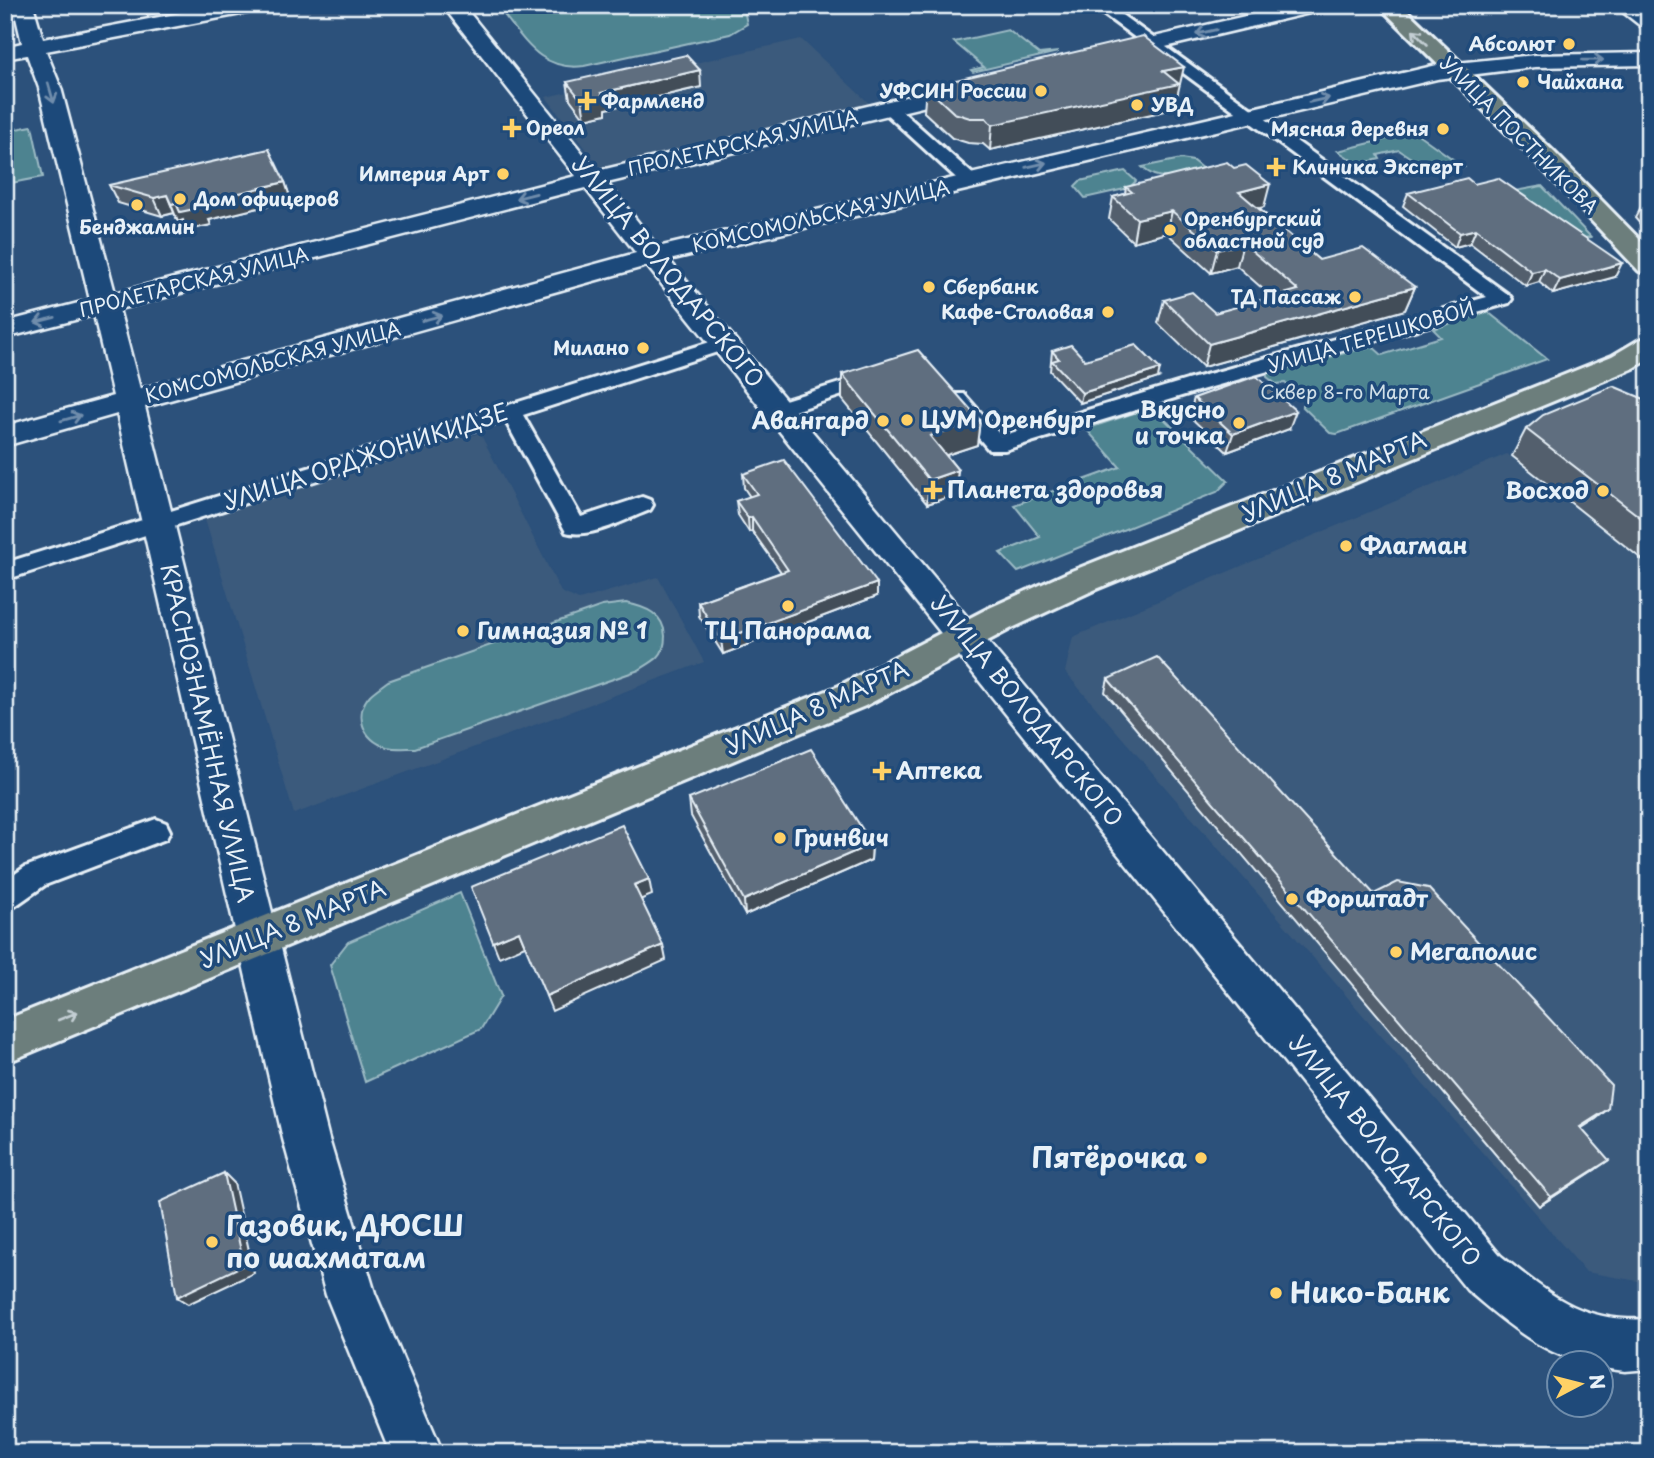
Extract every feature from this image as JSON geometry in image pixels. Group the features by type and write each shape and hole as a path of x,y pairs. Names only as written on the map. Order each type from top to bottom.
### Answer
{"main road":[{"name":"КРАСНОЗНАМЁННАЯ УЛИЦА","path":"23,5 34,47 50,88 129,401 306,1139 351,1295 417,1453"},
{"path":"5,53 257,5"},
{"name":"УЛИЦА ВОЛОДАРСКОГО","path":"452,5 653,257 1484,1273 1534,1314 1586,1341 1649,1344"},
{"path":"1088,60 1321,5"},
{"name":"УЛИЦА ПОСТНИКОВА","path":"1388,5 1545,157 1649,265"},
{"path":"1624,5 1649,23"},
{"name":"КОМСОМОЛЬСКАЯ УЛИЦА","path":"5,436 653,257 1452,69 1535,61 1649,59"},
{"name":"ПРОЛЕТАРСКАЯ УЛИЦА","path":"5,330 592,179 997,81"},
{"name":"УЛИЦА 8 МАРТА","path":"5,1042 852,696 906,671 964,635 1084,579 1266,506 1348,469 1640,355"}],"street":[{"path":"1098,5 1253,115"},
{"path":"890,108 970,181"},
{"name":"УЛИЦА ТЕРЕШКОВОЙ","path":"943,383 997,445 1194,385 1502,299 1253,115"},
{"name":"УЛИЦА ОРДЖОНИКИДЗЕ","path":"5,572 726,343"},
{"path":"779,409 900,370"},
{"path":"510,411 574,526 642,505"},
{"path":"5,897 35,876 156,831"}],"shaded area":[{"path":"801,39 873,107 603,171 546,97"},
{"name":"Гимназия № 1","path":"480,433 561,592 579,600 658,577 704,662 294,814 204,516"},
{"path":"1507,454 1649,566 1649,1283 1586,1272 1065,672 1073,637"}],"green space":[{"path":"496,5 735,5 745,14 747,24 730,34 584,66 568,66 543,58 524,40"},
{"path":"1008,30 1039,54 1058,52 973,72 971,70 984,67 954,42"},
{"path":"32,126 43,177 11,183 13,195 5,197 5,131"},
{"path":"1415,132 1464,167 1447,171 1441,168 1426,168 1399,150 1378,155 1380,159 1358,164 1338,151"},
{"path":"1181,159 1193,161 1203,169 1179,176 1163,177 1156,176 1142,167"},
{"path":"1125,171 1136,181 1129,188 1085,198 1075,186 1080,181"},
{"path":"1542,186 1591,237 1571,240 1509,192"},
{"name":"Сквер 8-го Марта","path":"1488,312 1547,359 1337,434 1330,433 1302,406 1305,401 1285,383 1276,384 1267,377 1267,373 1372,346 1382,355 1441,337 1433,329"},
{"path":"1152,407 1228,481 1217,492 1018,572 1000,553 1040,537 1014,505 1120,467 1086,429"},
{"path":"626,603 653,613 664,628 665,642 661,653 639,670 415,748 390,748 379,744 363,726 362,710 365,702 388,681 602,606"},
{"path":"460,893 501,996 481,1029 365,1082 330,965 348,942"}],"building":[{"path":"1143,36 1184,67 1163,71 1179,84 992,125 986,118 970,118 954,113 926,87"},
{"path":"686,55 700,70 601,93 604,97 582,101 567,82"},
{"path":"269,149 285,182 202,202 204,207 180,212 176,203 171,204 167,195 154,198 109,185"},
{"path":"1227,162 1234,168 1246,165 1270,184 1239,192 1319,260 1363,248 1415,287 1209,344 1164,300 1192,292 1215,313 1298,290 1243,243 1217,250 1172,211 1137,219 1113,197 1132,192 1126,187"},
{"path":"1467,178 1474,184 1498,178 1622,263 1560,280 1545,269 1532,272 1476,229 1460,233 1408,193"},
{"path":"1071,345 1085,360 1136,345 1160,369 1082,393 1052,361 1059,359 1052,351"},
{"path":"918,350 980,420 930,436 958,470 929,480 842,374"},
{"path":"1256,376 1296,411 1233,434 1194,398"},
{"path":"1613,386 1649,401 1649,524 1526,429 1543,415"},
{"path":"784,460 877,583 721,640 698,602 788,570 752,517 748,518 736,501 757,494 743,474"},
{"name":"Мегаполис","path":"1157,657 1374,894 1398,882 1428,888 1611,1085 1608,1109 1580,1127 1609,1160 1551,1197 1108,679"},
{"name":"Гринвич","path":"811,749 872,844 744,900 689,799"},
{"path":"622,825 649,879 634,885 663,945 546,996 519,931 493,942 471,887"},
{"name":"Газовик, ДЮСШ по шахматам","path":"224,1173 244,1265 177,1297 160,1202"}],"place":[{"name":"Абсолют","path":"1569,44"},
{"name":"Чайхана","path":"1523,82"},
{"name":"УФСИН России","path":"1041,91"},
{"name":"Фармленд","path":"587,101"},
{"name":"УВД","path":"1137,105"},
{"name":"Ореол","path":"512,128"},
{"name":"Мясная деревня","path":"1443,129"},
{"name":"Клиника Эксперт","path":"1276,167"},
{"name":"Империя Арт","path":"503,174"},
{"name":"Дом офицеров","path":"180,199"},
{"name":"Бенджамин","path":"137,205"},
{"name":"Оренбургский областной суд","path":"1170,230"},
{"name":"Сбербанк","path":"929,287"},
{"name":"ТД Пассаж","path":"1355,297"},
{"name":"Кафе-Столовая","path":"1108,312"},
{"name":"Милано","path":"643,348"},
{"name":"ЦУМ Оренбург","path":"907,420"},
{"name":"Авангард","path":"883,421"},
{"name":"Вкусно и точка","path":"1239,423"},
{"name":"Планета здоровья","path":"933,490"},
{"name":"Восход","path":"1603,491"},
{"name":"Флагман","path":"1346,546"},
{"name":"ТЦ Панорама","path":"788,606"},
{"name":"Гимназия № 1","path":"463,631"},
{"name":"Аптека","path":"882,771"},
{"name":"Гринвич","path":"780,838"},
{"name":"Форштадт","path":"1292,899"},
{"name":"Мегаполис","path":"1396,952"},
{"name":"Пятёрочка","path":"1201,1158"},
{"name":"Газовик, ДЮСШ по шахматам","path":"212,1242"},
{"name":"Нико-Банк","path":"1276,1293"}]}
